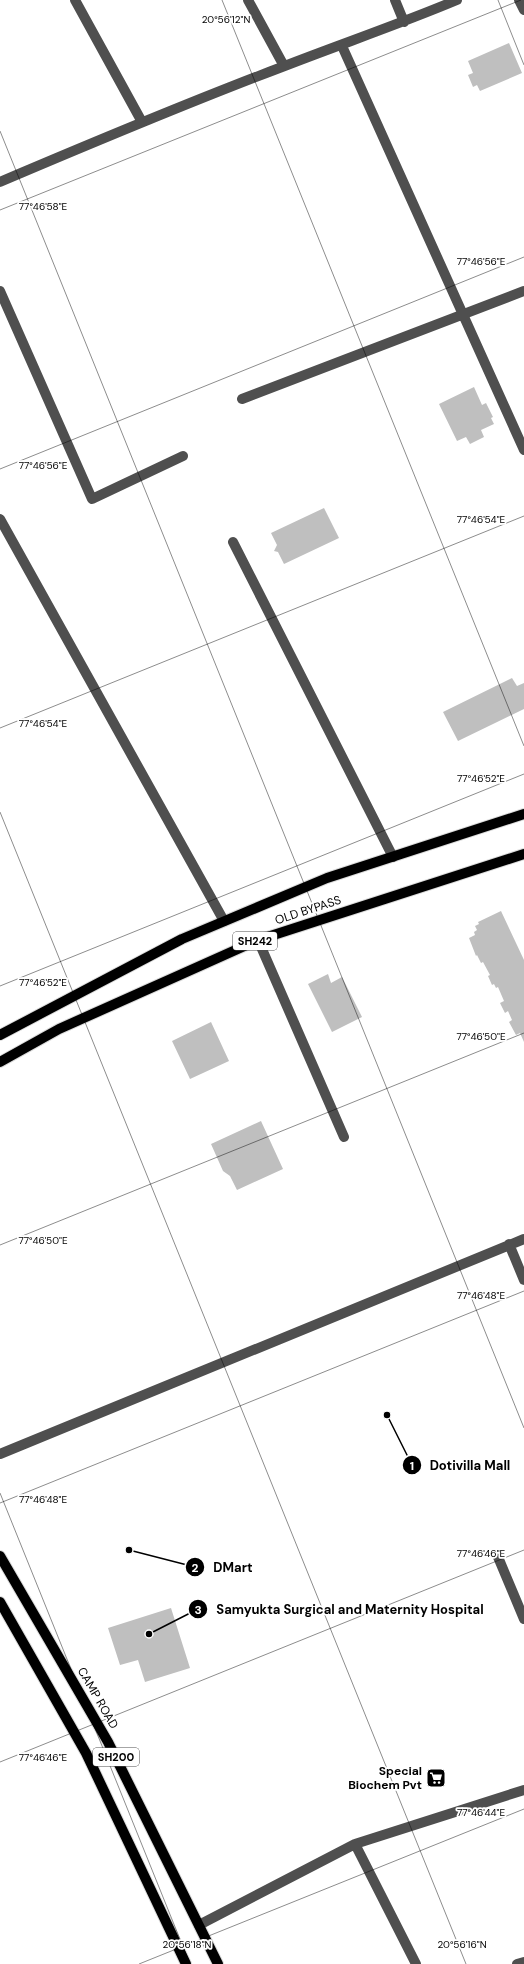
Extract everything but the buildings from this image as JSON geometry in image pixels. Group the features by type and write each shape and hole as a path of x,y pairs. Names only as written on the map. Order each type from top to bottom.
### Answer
{"main road":[{"path":"0,1035 182,939 224,921 327,878 524,814"},
{"name":"OLD BYPASS","path":"0,1062 59,1029 258,940 524,854"},
{"name":"CAMP ROAD","path":"0,1556 108,1742 218,1964"},
{"name":"SH200","path":"0,1602 3,1614 86,1753 186,1964"}],"street":[{"path":"75,0 142,122"},
{"path":"248,0 284,66"},
{"path":"395,0 404,22"},
{"path":"0,182 142,122 284,66 404,22 457,0"},
{"path":"520,0 524,10"},
{"path":"342,46 524,450"},
{"path":"0,291 92,499 183,456"},
{"path":"242,398 524,291"},
{"path":"0,519 224,921"},
{"path":"233,542 393,856"},
{"path":"258,940 344,1137"},
{"path":"0,1454 524,1239"},
{"path":"509,1244 524,1280"},
{"path":"498,1557 524,1619"},
{"path":"199,1924 355,1844 524,1790"},
{"path":"355,1844 416,1964"},
{"path":"517,1964 524,1962"}],"place":[{"name":"Dotivilla Mall","path":"387,1415"},
{"name":"DMart","path":"129,1550"},
{"name":"Samyukta Surgical and Maternity Hospital","path":"149,1634"},
{"name":"Special Biochem Pvt","path":"436,1778"}]}
